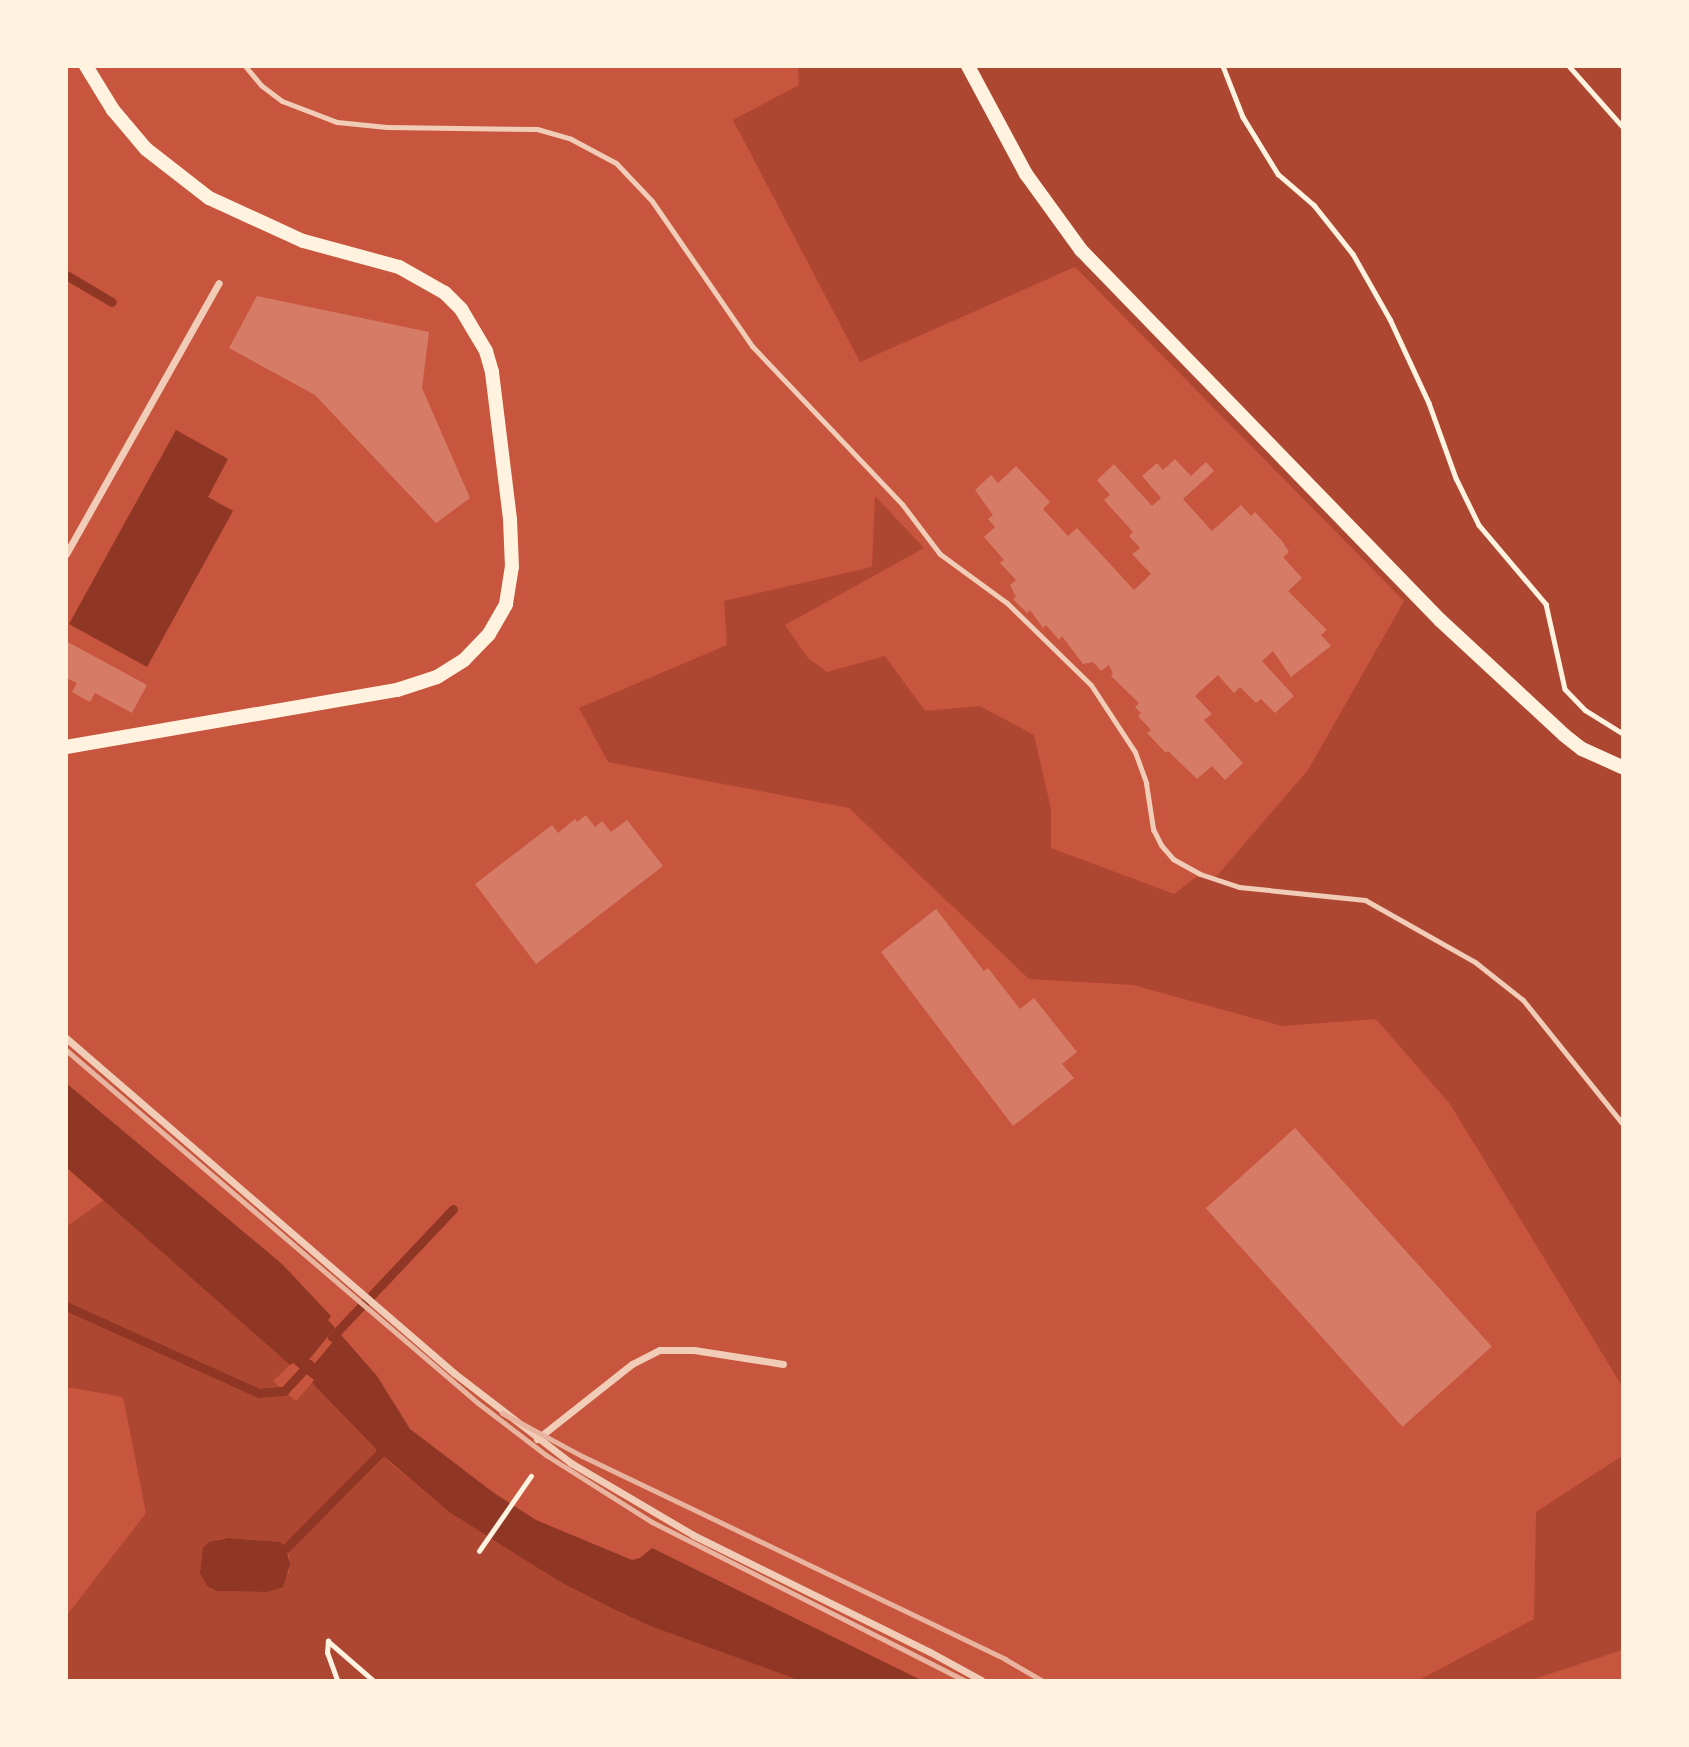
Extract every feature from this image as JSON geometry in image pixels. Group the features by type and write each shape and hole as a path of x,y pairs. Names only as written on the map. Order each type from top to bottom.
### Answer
{"main road":[{"path":"66,747 397,690 437,677 464,660 489,634 506,604 512,568 510,519 492,372 481,340 461,309 445,293 399,267 303,241 209,198 146,149 113,110 86,66"},
{"path":"968,66 1026,174 1081,250 1440,620 1563,735 1582,749 1622,766"}],"street":[{"path":"66,554 219,283"},
{"path":"66,1038 454,1373 537,1439 588,1475 652,1513 930,1651 981,1681"},
{"path":"537,1439 632,1364 660,1350 694,1350 783,1364"}],"lane":[{"path":"245,66 262,86 282,101 337,122 387,127 537,130 571,139 616,163 652,201 752,346 902,504 940,554 1007,603 1091,685 1136,752 1146,783 1153,829 1161,845 1173,859 1189,870 1226,884 1354,897 1370,902 1475,962 1512,990 1622,1123"}],"path":[{"path":"1223,66 1243,117 1278,174 1314,205 1353,254 1390,319 1429,403 1456,478 1479,525 1546,604 1564,689 1586,710 1622,733"},
{"path":"1569,66 1622,126"},
{"path":"479,1552 531,1476"},
{"path":"337,1681 327,1654 328,1641 373,1681"}],"shaded area":[{"path":"798,67 1622,67 1622,1386 1450,1104 1376,1019 1282,1026 1133,985 1029,979 849,808 608,762 579,708 727,645 724,601 872,567 875,496 924,548 785,625 808,658 827,672 885,656 925,711 980,706 1034,735 1051,809 1051,848 1174,894 1200,874 1214,879 1308,770 1404,601 1075,267 860,362 733,120 799,85"},
{"path":"176,430 228,459 208,497 233,511 147,667 69,624"},
{"path":"66,1083 282,1264 331,1316 328,1320 377,1376 410,1429 494,1493 536,1520 632,1560 640,1558 652,1548 921,1680 798,1680 650,1626 607,1606 557,1580 449,1512 380,1453 312,1383 314,1380 293,1363 290,1365 67,1168"},
{"path":"104,1200 290,1365 273,1381 296,1401 312,1383 389,1462 449,1512 557,1580 607,1606 650,1626 798,1680 67,1680 67,1615 146,1513 123,1397 67,1387 66,1227","holes":["217,1539 280,1542 289,1555 289,1573 268,1592 217,1591"]},
{"path":"1622,1456 1622,1650 1531,1680 1419,1680 1534,1619 1536,1512"},
{"path":"228,1538 280,1542 286,1548 290,1565 283,1587 268,1592 217,1591 207,1586 200,1573 203,1548 209,1542"}],"pier":[{"path":"338,1324 343,1330 304,1376 299,1372"}],"building":[{"path":"257,296 429,332 422,388 470,498 436,523 315,395 229,348"},
{"path":"1175,459 1191,476 1206,462 1214,471 1183,499 1212,531 1241,505 1251,516 1255,512 1282,541 1289,552 1283,557 1302,578 1288,591 1327,630 1321,635 1331,646 1291,677 1273,651 1262,661 1294,696 1275,713 1261,699 1256,703 1240,687 1234,693 1218,675 1195,696 1212,714 1204,720 1243,763 1225,780 1212,766 1197,779 1168,751 1166,753 1147,733 1151,730 1138,716 1141,713 1135,707 1139,703 1111,676 1113,674 1109,665 1101,671 1093,662 1083,664 1062,636 1059,640 1046,625 1043,628 1030,610 1027,613 1013,599 1016,597 1010,585 1016,580 1000,563 1004,560 984,537 995,527 988,519 993,515 975,490 991,475 998,483 1016,466 1050,502 1043,509 1068,536 1077,528 1134,590 1151,574 1132,554 1140,548 1129,536 1133,532 1104,500 1110,495 1097,480 1114,464 1152,506 1161,498 1142,476 1157,463 1163,470"},
{"path":"66,641 147,685 132,713 95,693 90,702 72,692 77,683 66,678"},
{"path":"586,815 595,827 602,821 611,832 627,820 663,866 536,964 475,884 552,825 558,833 575,819 577,822"},
{"path":"936,909 984,971 988,968 1020,1009 1034,998 1077,1052 1062,1064 1074,1078 1013,1126 881,952"},
{"path":"1295,1128 1492,1346 1403,1427 1206,1208"}],"waterway":[{"path":"66,275 112,302"},
{"path":"332,1337 453,1209"},
{"path":"66,1306 259,1393 284,1391 309,1364"},
{"path":"286,1548 380,1453 383,1442"}],"railway":[{"path":"66,1050 478,1403 546,1455 652,1522 964,1680"},
{"path":"502,1413 582,1456 1005,1659 1041,1680"}]}
